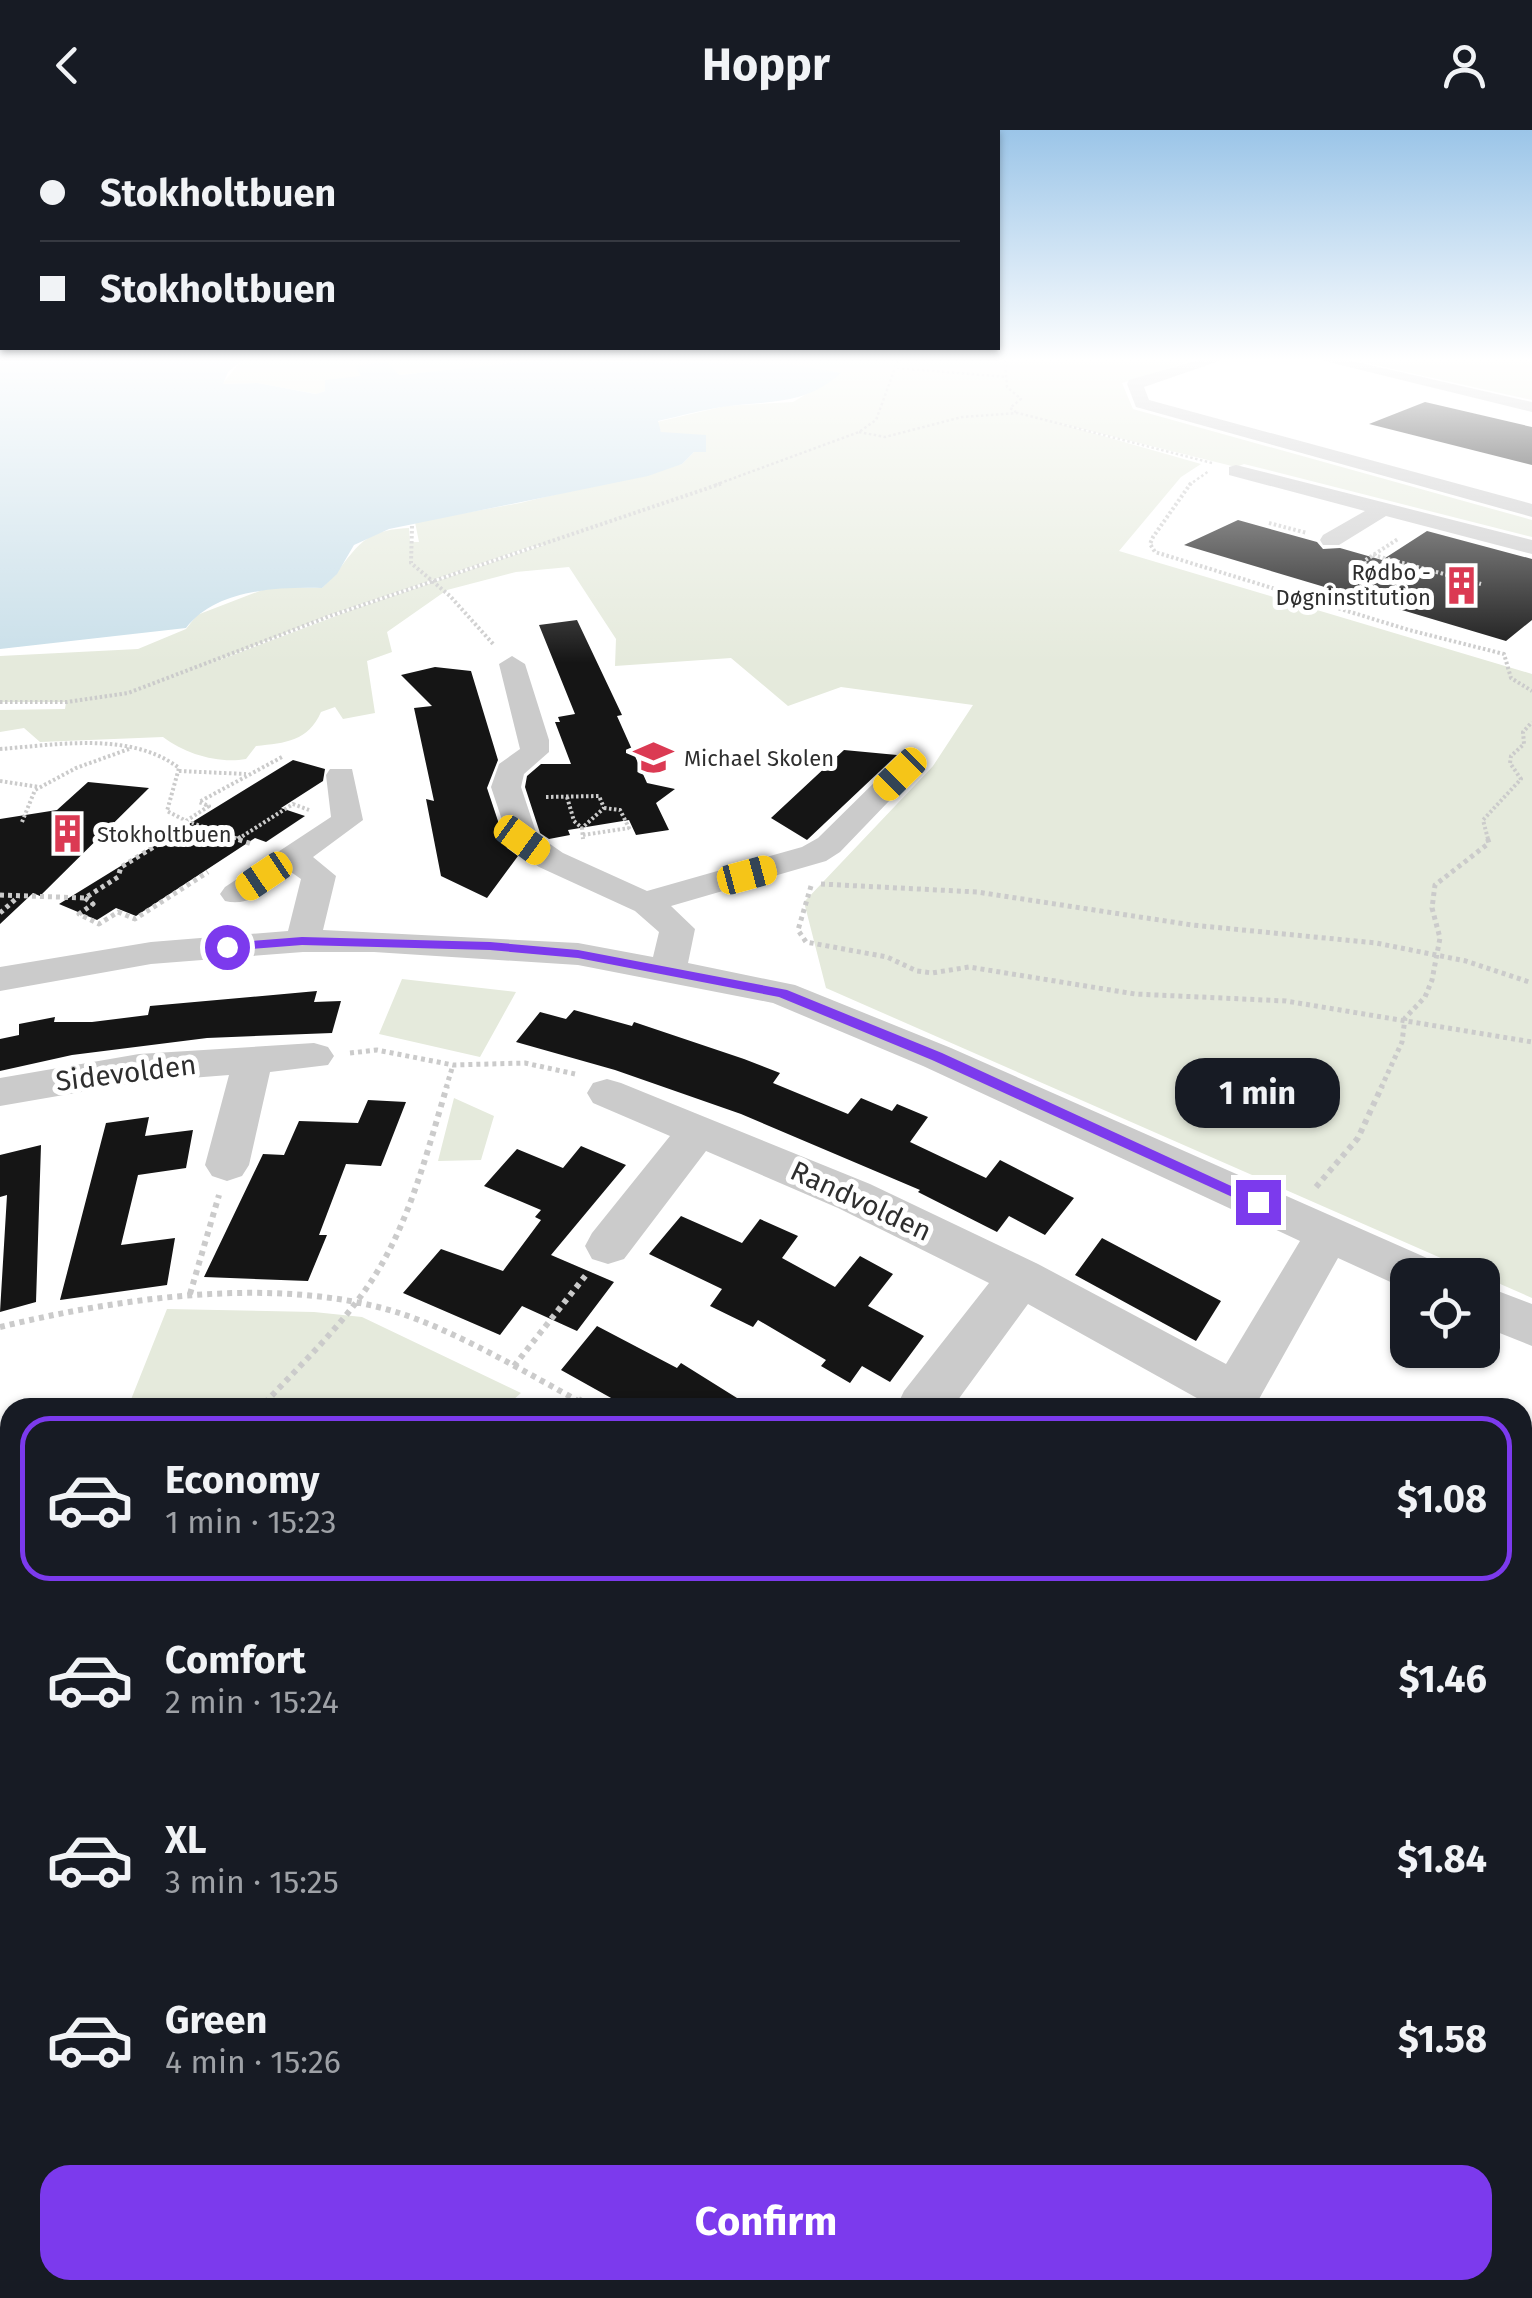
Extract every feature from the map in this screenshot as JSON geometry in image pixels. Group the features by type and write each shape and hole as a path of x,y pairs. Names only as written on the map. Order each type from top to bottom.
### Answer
{"street":[{"path":"1354,461 1532,510"},
{"path":"1236,471 1532,548"},
{"path":"1331,540 1382,509"},
{"path":"512,664 535,740 534,752 510,770 506,787 522,840 550,860 644,902 677,929 668,970"},
{"path":"644,902 799,873 900,774"},
{"path":"237,894 347,820 341,775"},
{"path":"291,858 319,876 302,941"},
{"path":"0,979 151,953 302,941 490,946 578,954 782,993 937,1056 1390,1262"},
{"name":"Sidevolden","path":"0,1092 138,1068 314,1056"},
{"path":"227,1165 253,1058"},
{"name":"Randvolden","path":"607,1093 854,1196 1021,1277 1226,1398"},
{"path":"608,1246 700,1129"},
{"name":"Randvolden","path":"1232,1398 1311,1226"},
{"path":"929,1398 1021,1277"},
{"path":"1500,1312 1532,1326"}],"path":[{"path":"0,702 66,702 128,693 330,616 786,461"},
{"path":"1199,461 1236,471"},
{"path":"1236,471 1206,471 1190,481 1152,537 1150,544 1155,552 1409,630 1504,654 1510,678 1532,691"},
{"path":"1369,573 1364,561 1429,521"},
{"path":"412,526 411,562 450,596 512,664"},
{"path":"1373,554 1481,584"},
{"path":"1311,1226 1358,1138 1402,1042 1405,1018 1425,997 1440,938 1432,908 1434,885 1489,843 1483,820 1521,780 1510,764 1511,756 1524,744 1523,732 1532,722"},
{"path":"0,749 76,745 130,748 161,754 173,760 179,770"},
{"path":"22,822 40,787 76,768 130,748"},
{"path":"85,898 118,876 121,867 209,806 198,802 282,757"},
{"path":"179,770 246,774"},
{"path":"179,770 166,804 173,816 291,858"},
{"path":"0,781 40,787"},
{"path":"510,798 599,796 604,808"},
{"path":"567,797 574,821 583,832"},
{"path":"238,839 293,804 310,810"},
{"path":"583,832 630,829 620,810 604,808"},
{"path":"576,872 583,832 604,808"},
{"path":"107,836 161,842"},
{"path":"234,854 250,844"},
{"path":"0,895 85,898 93,904 79,914 99,924 118,912 135,919 218,865"},
{"path":"1532,983 1437,955 1376,943 1153,920 977,892 826,886 799,873 798,930 806,942 887,957 918,972 969,967 1135,994 1286,1000 1532,1042"},
{"path":"0,913 19,896"},
{"path":"314,1056 377,1050 453,1064 525,1063 582,1076 607,1093"},
{"path":"269,1398 355,1304 410,1203 453,1064"},
{"path":"190,1294 227,1165"},
{"path":"514,1366 608,1246"},
{"path":"0,1327 190,1294 261,1295 355,1304 396,1312 573,1398"}],"shaded area":[{"path":"685,461 1191,461 1201,464 1181,477 1119,551 1532,674 1532,1298 1500,1284 1500,1258 1441,1258 826,988 804,902 933,766 973,705 841,687 788,706 731,658 615,666 616,639 569,567 516,572 447,590 387,632 392,652 367,661 375,713 343,719 335,707 321,712 303,735 256,746 246,759 203,756 163,737 40,742 24,728 0,732 0,710 65,709 66,702 0,702 0,656 138,649 186,629 197,615 270,587 322,588 366,539 377,534 409,528 410,542 419,542 415,522 520,503","holes":["547,544 352,610 209,664 326,616 529,547"]},
{"path":"1212,461 1321,461 1532,520 1532,537 1244,464 1236,467"},
{"path":"402,979 516,992 480,1057 379,1034"},
{"path":"454,1098 494,1116 481,1160 438,1161"},
{"path":"167,1309 314,1312 362,1317 521,1393 515,1398 132,1398"}],"water":[{"path":"0,461 685,461 648,476 389,529 354,545 337,574 322,588 267,590 230,598 199,615 186,628 0,649"}],"building":[{"path":"1238,520 1317,542 1323,549 1340,548 1382,560 1427,531 1532,559 1532,620 1506,641 1184,545"},
{"path":"577,620 622,715 617,716 647,783 675,789 656,803 669,830 636,835 629,820 568,830 570,835 549,839 540,833 525,787 527,776 541,764 571,764 555,722 560,722 558,717 575,714 539,625"},
{"path":"435,667 471,671 498,760 487,788 507,848 518,856 487,898 441,876 426,799 434,801 414,708 432,706 401,675"},
{"path":"844,750 897,755 807,840 771,818"},
{"path":"293,760 325,769 323,781 281,808 305,816 266,842 255,838 136,916 116,908 97,920 59,904"},
{"name":"Stokholtbuen","path":"88,782 149,788 40,896 33,893 0,924 0,819 57,810"},
{"path":"317,991 314,1002 341,1001 332,1033 207,1038 72,1055 0,1071 0,1039 19,1035 19,1024 55,1017 54,1022 92,1022 148,1015 150,1006"},
{"path":"574,1010 632,1026 634,1022 744,1059 780,1073 773,1083 848,1114 861,1098 892,1111 897,1104 928,1117 910,1142 986,1178 1000,1160 1074,1198 1045,1235 1009,1216 997,1232 920,1190 741,1114 615,1070 516,1042 540,1012 566,1019"},
{"path":"368,1100 406,1102 381,1166 346,1164 319,1235 327,1235 308,1281 204,1277 263,1154 284,1155 299,1121 358,1123"},
{"path":"149,1117 145,1136 193,1130 186,1168 138,1175 121,1245 175,1238 167,1285 60,1300 106,1123"},
{"path":"41,1145 36,1302 0,1312 7,1195 0,1197 0,1155"},
{"path":"581,1146 626,1165 551,1255 614,1282 577,1331 522,1306 500,1335 403,1293 441,1249 503,1271 541,1220 535,1217 541,1210 484,1186 517,1149 563,1168"},
{"path":"681,1216 742,1243 760,1219 798,1236 782,1258 835,1287 860,1256 893,1274 868,1306 924,1336 890,1382 862,1366 850,1383 821,1366 826,1360 758,1320 753,1327 710,1306 722,1289 649,1254"},
{"path":"1102,1238 1221,1301 1196,1341 1075,1275"},
{"path":"597,1326 677,1368 681,1363 737,1398 611,1398 561,1370"}],"place":[{"name":"Rødbo - Døgninstitution","path":"1461,585"},
{"name":"Michael Skolen","path":"654,758"},
{"name":"Stokholtbuen","path":"67,834"}],"route":[{"path":"227,947 302,941 490,946 578,954 782,993 937,1056 1258,1202"}]}
